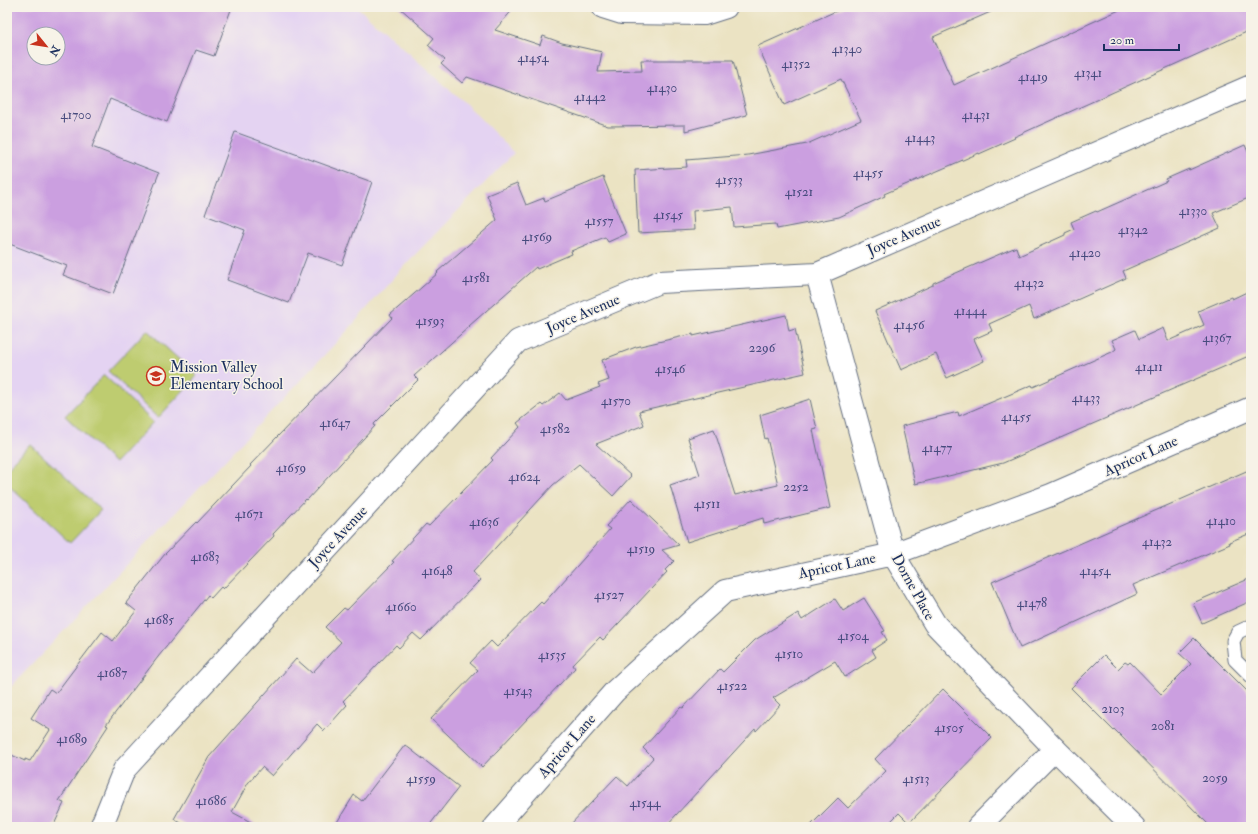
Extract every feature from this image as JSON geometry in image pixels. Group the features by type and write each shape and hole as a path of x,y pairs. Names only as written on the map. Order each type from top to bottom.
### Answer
{"street":[{"path":"603,7 622,13 704,14 726,7"},
{"name":"Joyce Avenue","path":"101,827 124,770 518,341 659,282 817,274 1251,86"},
{"name":"Dorne Place","path":"817,274 893,554 934,624 1055,749 1134,827"},
{"name":"Apricot Lane","path":"495,827 615,691 725,591 893,554 1051,495 1251,408"},
{"path":"978,827 1055,749"}],"lane":[{"path":"1251,626 1238,632 1233,641 1235,660 1251,676"}],"shaded area":[{"name":"Mission Valley Elementary School","path":"7,7 357,7 467,105 514,153 404,266 348,330 7,691"}],"green space":[{"path":"147,330 197,376 158,418 108,371"},
{"path":"104,375 153,422 115,463 65,416"},
{"path":"30,444 101,510 70,543 7,484 7,469"}],"building":[{"path":"7,7 232,7 214,56 196,50 167,122 110,99 92,147 159,173 113,294 63,275 67,266 7,243"},
{"path":"399,7 515,7 495,30 540,45 543,36 562,43 602,52 598,72 642,71 641,60 733,60 747,115 685,131 685,125 608,126 467,77 462,83 441,64 445,60 428,45 434,38"},
{"path":"845,7 1002,7 933,37 954,85 1126,7 1251,7 1251,30 1014,137 1015,138 884,194 885,196 839,217 777,229 776,224 734,227 732,207 693,211 694,230 638,233 635,170 687,167 686,160 748,155 807,144 861,120 841,79 784,105 758,46"},
{"path":"235,132 372,182 342,265 308,253 289,303 227,280 245,230 205,215"},
{"path":"1245,145 1251,159 1251,197 1213,213 1220,228 1123,271 1126,278 1034,319 1029,306 989,324 992,331 974,339 984,361 947,378 936,354 901,370 875,311 933,285 933,283 1016,247 1019,256 1065,235 1065,233 1074,229 1071,222 1096,211 1097,212 1167,181 1166,179"},
{"path":"603,177 626,234 608,242 605,237 571,251 572,254 537,269 536,267 414,376 418,380 374,424 375,426 223,589 221,587 211,598 208,595 158,657 106,725 108,726 59,801 64,803 53,827 7,827 7,753 25,761 25,759 30,761 50,730 31,718 50,689 56,693 102,632 113,641 136,611 126,603 165,554 196,522 197,523 251,466 250,465 392,318 390,315 497,220 487,195 517,183 526,205 544,198 545,201"},
{"path":"1251,290 1251,355 1003,463 915,484 902,426 958,412 959,416 1032,385 1033,387 1112,352 1116,349 1112,340 1135,330 1139,339 1163,328 1168,341 1204,325 1198,311 1231,297 1232,299"},
{"path":"786,315 789,331 795,329 805,373 639,411 644,425 596,444 631,476 613,496 579,464 553,485 473,572 480,580 421,640 413,633 399,648 396,645 343,701 347,705 324,731 317,724 272,776 262,767 248,783 232,812 260,827 188,827 174,819 209,757 296,659 312,673 341,642 325,627 344,608 347,610 394,562 392,561 426,524 429,526 493,460 491,458 520,427 517,423 541,404 543,406 560,393 566,400 600,387 598,384 609,380 602,360 636,347"},
{"path":"810,399 817,429 813,430 830,508 764,524 763,518 687,542 670,485 700,475 688,438 714,429 735,495 778,485 760,415"},
{"path":"1251,469 1251,533 1229,542 1230,544 1133,585 1137,594 1020,648 992,582"},
{"path":"631,499 679,545 662,550 674,561 665,570 667,572 603,640 600,637 573,665 575,668 482,767 431,719 478,670 470,663 491,641 497,647 541,602 543,604 610,529 606,526"},
{"path":"1251,578 1251,601 1202,623 1193,603"},
{"path":"864,598 885,631 882,632 887,640 872,650 876,657 845,677 835,661 773,698 780,705 756,731 755,729 665,827 568,827 617,776 628,786 653,758 643,748 681,707 683,708 720,669 723,672 755,640 798,613 802,620 835,599 843,611"},
{"path":"1194,638 1251,695 1251,827 1211,827 1114,729 1113,730 1071,688 1104,655 1118,669 1125,662 1128,664 1130,662 1161,694 1191,664 1179,653"},
{"path":"943,689 992,738 909,823 899,813 885,827 809,827 838,798 848,808 886,771 875,759"},
{"path":"405,745 459,787 428,827 334,827 354,795 362,801"}],"place":[{"name":"Mission Valley Elementary School","path":"156,376"}]}
